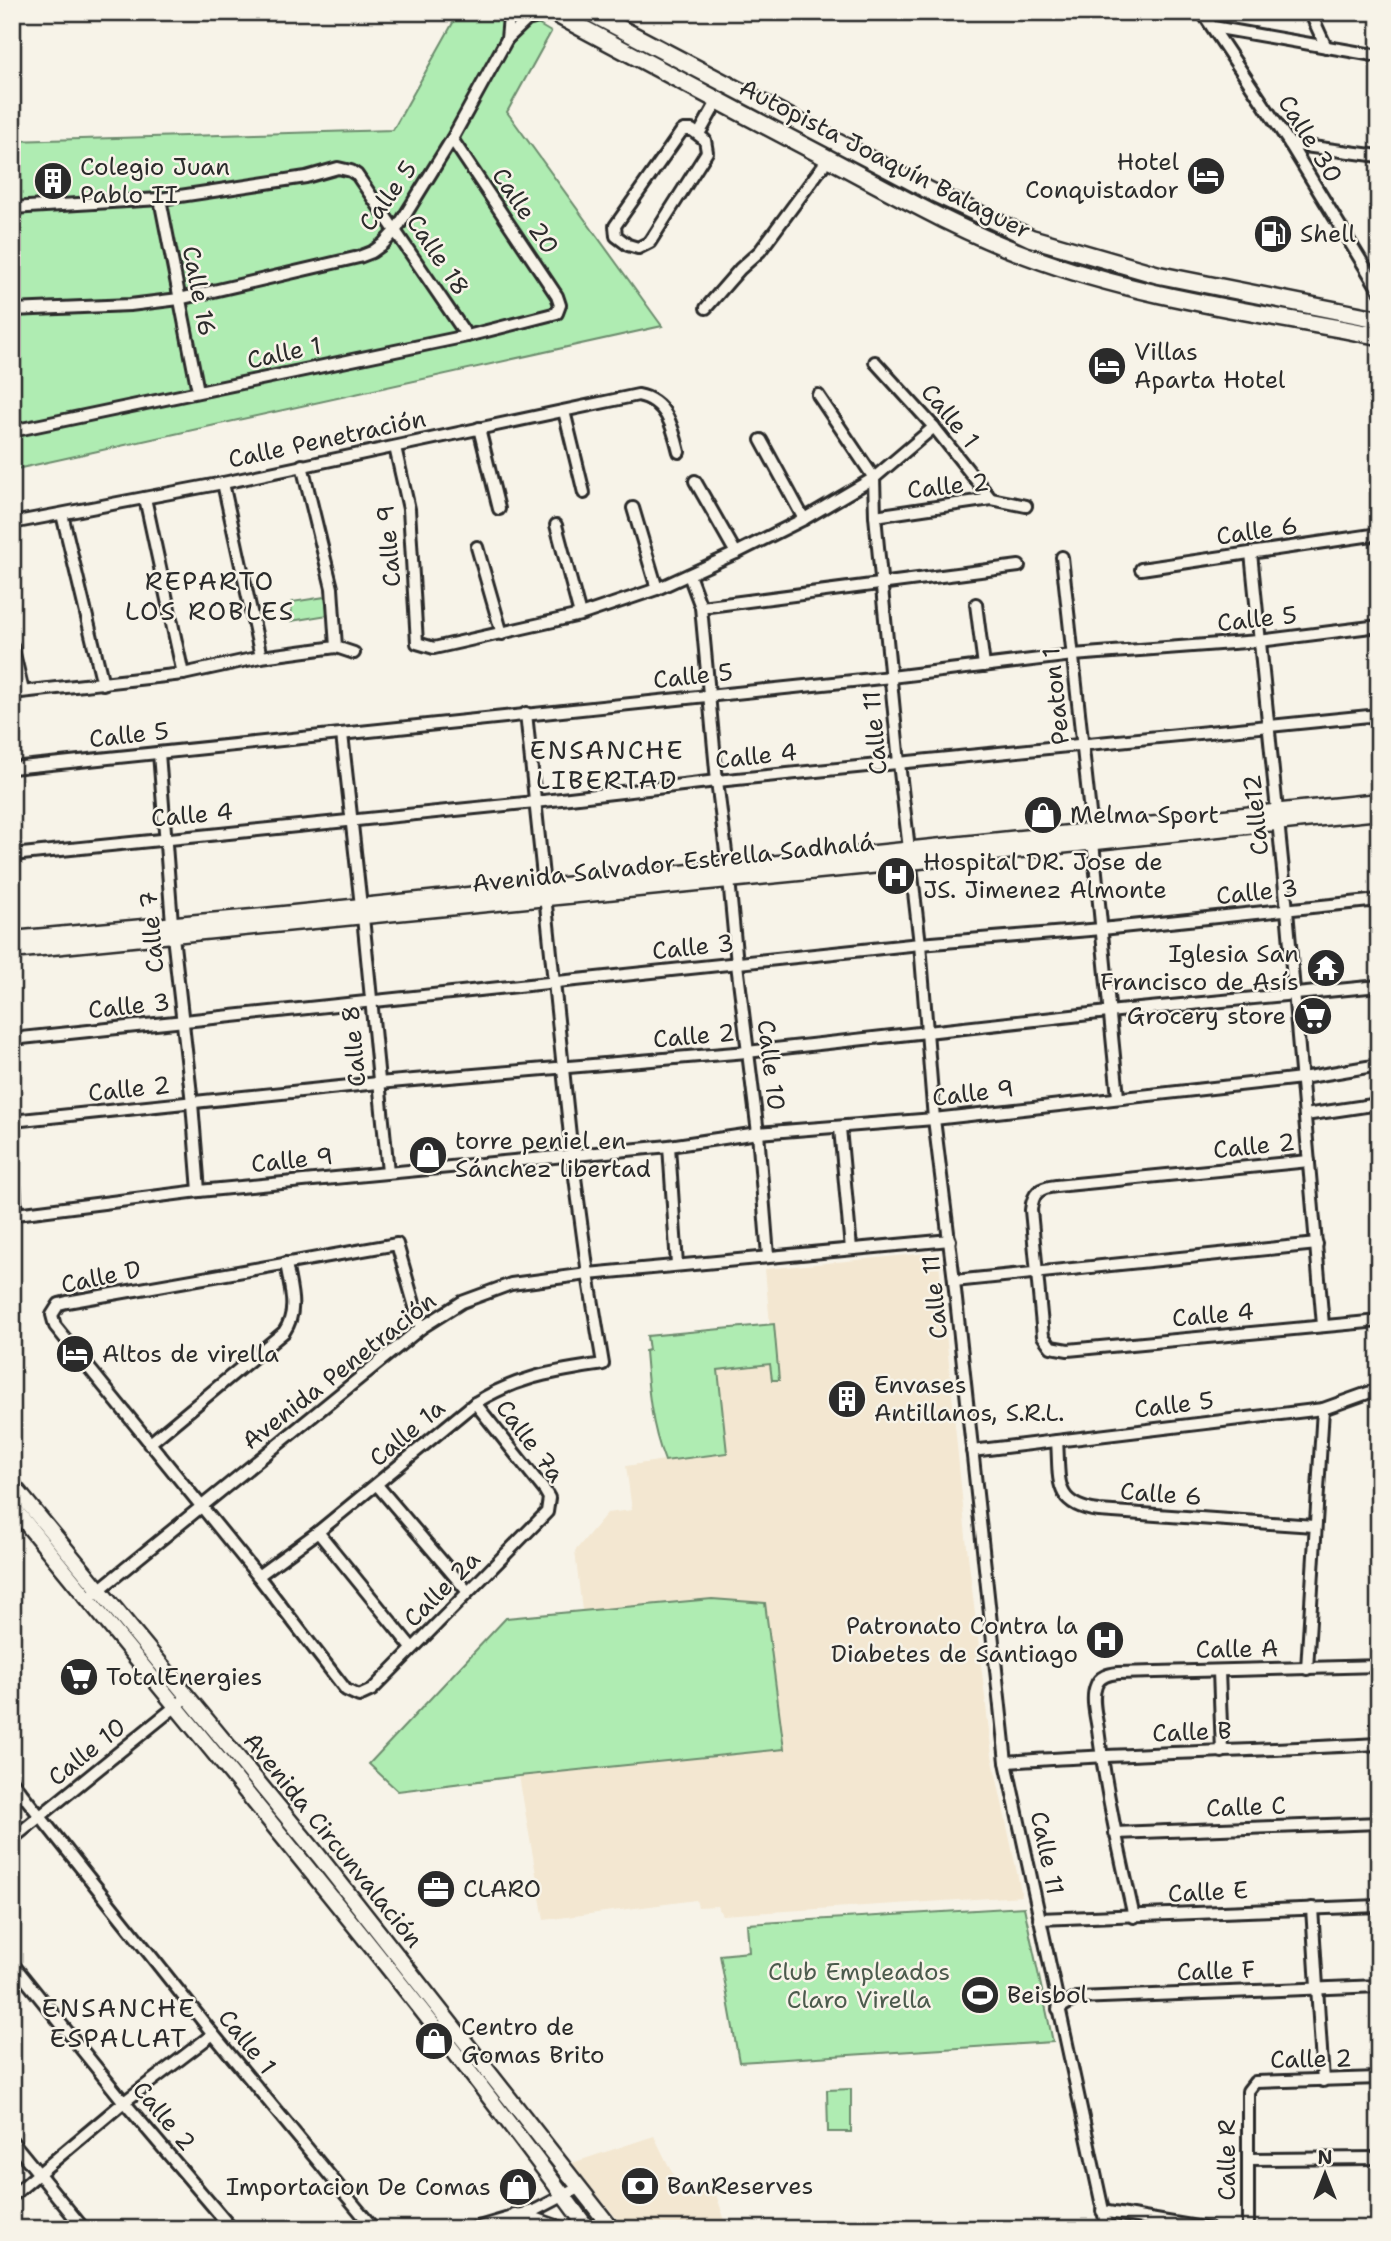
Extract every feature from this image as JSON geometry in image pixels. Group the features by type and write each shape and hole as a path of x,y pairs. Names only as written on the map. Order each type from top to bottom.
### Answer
{"highway":[{"name":"Autopista Joaquín Balaguer","path":"589,12 930,191 1031,239 1159,275 1379,319"},
{"name":"Autopista Joaquín Balaguer","path":"553,13 828,159 992,242 1063,268 1167,296 1379,336"}],"main road":[{"name":"Avenida Salvador Estrella Sadhalá","path":"12,951 173,930 1277,817 1379,801"},
{"name":"Avenida Salvador Estrella Sadhalá","path":"1277,817 1379,812"},
{"name":"Avenida Salvador Estrella Sadhalá","path":"12,939 173,930"},
{"name":"Avenida Circunvalación","path":"15,1497 100,1589 319,1856 612,2229"},
{"name":"Avenida Circunvalación","path":"15,1497 87,1598 328,1892 588,2229"},
{"path":"515,2216 561,2229"}],"street":[{"path":"507,12 508,38"},
{"name":"Calle 30","path":"1202,12 1290,144 1379,289"},
{"path":"1310,12 1326,47"},
{"name":"Calle 5","path":"12,310 105,307 178,299 359,257 383,244 396,230 452,139 508,38 527,20 553,13"},
{"path":"1213,27 1379,56"},
{"path":"699,134 718,100"},
{"path":"692,130 699,134 707,144 707,152 650,242 638,248 628,245 616,236 615,226 681,132 692,130"},
{"name":"Calle 20","path":"452,139 557,296 560,308"},
{"path":"1290,144 1379,156"},
{"path":"706,308 740,269 760,251 828,159"},
{"name":"Calle 18","path":"160,199 344,169 356,175 467,336"},
{"path":"12,208 160,199"},
{"name":"Calle 16","path":"160,199 198,391"},
{"name":"Calle 1","path":"12,430 467,336 552,315 560,308"},
{"name":"Calle 1","path":"875,362 934,426 991,499"},
{"name":"Calle Penetración","path":"12,523 223,483 638,395 650,397 668,417 679,452"},
{"path":"818,395 874,478"},
{"path":"564,411 584,493"},
{"path":"477,547 502,634 580,615 657,589 736,554 804,519 874,478 934,426"},
{"path":"479,428 499,509"},
{"path":"761,439 804,519"},
{"name":"Calle 9","path":"395,447 409,509 417,643 434,648 502,634"},
{"path":"302,465 331,588 336,647"},
{"name":"Calle 11","path":"874,478 899,763 920,944 934,1119 950,1240 1006,1762 1107,2229"},
{"path":"695,481 736,554"},
{"path":"223,483 261,657"},
{"path":"145,498 183,674"},
{"name":"Calle 2","path":"876,516 991,499 1026,506"},
{"path":"633,508 657,589"},
{"path":"62,514 103,684"},
{"path":"556,525 580,615"},
{"name":"Calle 6","path":"1141,569 1379,534"},
{"name":"Calle12","path":"1251,553 1295,993 1324,1325"},
{"name":"Peaton 1","path":"1062,557 1118,1097"},
{"path":"701,607 1019,566"},
{"name":"Calle 10","path":"689,575 701,607 717,781 758,1133 768,1256"},
{"path":"976,604 984,666"},
{"name":"Calle 5","path":"12,768 891,677 1073,655 1259,641 1379,626"},
{"path":"12,645 18,692 183,674 261,657 336,647 354,653"},
{"path":"526,713 543,893 587,1274"},
{"name":"Calle 4","path":"12,855 1379,715"},
{"name":"Calle 8","path":"342,734 388,1171"},
{"name":"Calle 7","path":"159,753 181,1021 192,1103 199,1191"},
{"name":"Calle 3","path":"12,1039 920,944 1102,929 1379,900"},
{"name":"Calle 2","path":"12,1121 378,1083 747,1052 926,1031 1379,986"},
{"name":"Calle 9","path":"14,1212 388,1171 669,1146 758,1133 934,1119 1302,1078 1379,1065"},
{"path":"1305,1115 1379,1104"},
{"path":"840,1128 851,1249"},
{"path":"669,1146 677,1265"},
{"path":"12,1155 14,1212"},
{"name":"Calle 2","path":"1036,1273 1031,1210 1036,1191 1047,1187 1309,1161"},
{"name":"Avenida Penetración","path":"87,1598 421,1328 462,1302 511,1284 587,1274 950,1240"},
{"name":"Calle D","path":"359,1696 346,1690 258,1576 55,1326 52,1315 56,1307 67,1302 397,1244 421,1328"},
{"path":"954,1281 1317,1244"},
{"path":"149,1444 284,1332 289,1324 293,1306 286,1263"},
{"name":"Calle 4","path":"1036,1273 1043,1336 1051,1347 1068,1350 1379,1321"},
{"name":"Calle 1a","path":"258,1576 377,1485 475,1403 500,1388 526,1378 603,1364 587,1274"},
{"name":"Calle 5","path":"972,1451 1323,1409 1379,1389"},
{"name":"Calle 7a","path":"475,1403 545,1491 549,1505"},
{"path":"1307,1668 1323,1409"},
{"name":"Calle 6","path":"1057,1441 1062,1489 1067,1500 1077,1507 1098,1511 1314,1526"},
{"path":"377,1485 468,1592"},
{"name":"Calle 2a","path":"359,1696 372,1690 547,1512 549,1505"},
{"path":"318,1532 412,1648"},
{"name":"Calle A","path":"1101,1755 1094,1696 1099,1680 1107,1675 1379,1666"},
{"path":"1219,1671 1222,1752"},
{"name":"Calle 10","path":"12,1839 188,1697"},
{"name":"Calle B","path":"1006,1762 1101,1755 1379,1744"},
{"path":"1101,1755 1134,1917"},
{"name":"Calle 1","path":"12,1781 213,2034 374,2229"},
{"name":"Calle C","path":"1115,1833 1379,1823"},
{"name":"Calle E","path":"1039,1919 1379,1906"},
{"path":"1312,1908 1324,2081"},
{"name":"Calle 2","path":"12,1964 232,2229"},
{"name":"Calle F","path":"1058,2009 1077,1998 1379,1986"},
{"path":"12,2196 124,2102 213,2034"},
{"name":"Calle 2","path":"1248,2091 1255,2082 1379,2078"},
{"name":"Calle R","path":"1248,2091 1248,2229"},
{"path":"12,2141 84,2229"},
{"path":"1248,2158 1379,2158"},
{"path":"472,2229 536,2210 580,2187"},
{"path":"1102,2211 1209,2229"}],"shaded area":[{"path":"938,1252 967,1547 992,1756 1022,1896 722,1915 717,1906 698,1907 696,1900 544,1920 519,1776 784,1749 712,1599 582,1611 575,1551 607,1513 632,1510 626,1466 664,1460 649,1396 645,1351 649,1350 647,1336 770,1325 765,1269"},
{"path":"654,2136 684,2197 712,2183 728,2229 625,2229 572,2163"}],"green space":[{"path":"459,12 517,12 551,32 507,112 662,326 12,470 12,141 393,130"},
{"path":"325,597 328,615 291,621 292,602"},
{"path":"774,1324 779,1380 772,1380 770,1364 718,1370 727,1453 665,1461 651,1407 645,1351 649,1350 647,1336"},
{"path":"712,1599 765,1603 784,1749 398,1791 369,1764 506,1618"},
{"name":"Club Empleados Claro Virella","path":"1024,1907 1053,2042 739,2062 720,1955 749,1952 747,1924"},
{"path":"851,2089 851,2132 828,2132 827,2090"}],"place":[{"name":"Hotel Conquistador","path":"1206,176"},
{"name":"Colegio Juan Pablo II","path":"53,181"},
{"name":"Shell","path":"1273,234"},
{"name":"Villas Aparta Hotel","path":"1107,366"},
{"name":"Melma Sport","path":"1043,815"},
{"name":"Hospital DR. Jose de JS. Jimenez Almonte","path":"896,876"},
{"name":"Iglesia San Francisco de Asís","path":"1326,968"},
{"name":"Grocery store","path":"1313,1016"},
{"name":"torre peniel en Sánchez libertad","path":"428,1155"},
{"name":"Altos de virella","path":"75,1354"},
{"name":"Envases Antillanos, S.R.L.","path":"847,1399"},
{"name":"Patronato Contra la Diabetes de Santiago","path":"1105,1640"},
{"name":"TotalEnergies","path":"79,1677"},
{"name":"CLARO","path":"436,1889"},
{"name":"Beisbol","path":"980,1995"},
{"name":"Centro de Gomas Brito","path":"434,2041"},
{"name":"BanReserves","path":"640,2186"},
{"name":"Importacion De Comas","path":"518,2187"}],"district":[{"name":"REPARTO LOS ROBLES","path":"210,595"},
{"name":"ENSANCHE LIBERTAD","path":"607,764"},
{"name":"ENSANCHE ESPALLAT","path":"119,2022"}]}
